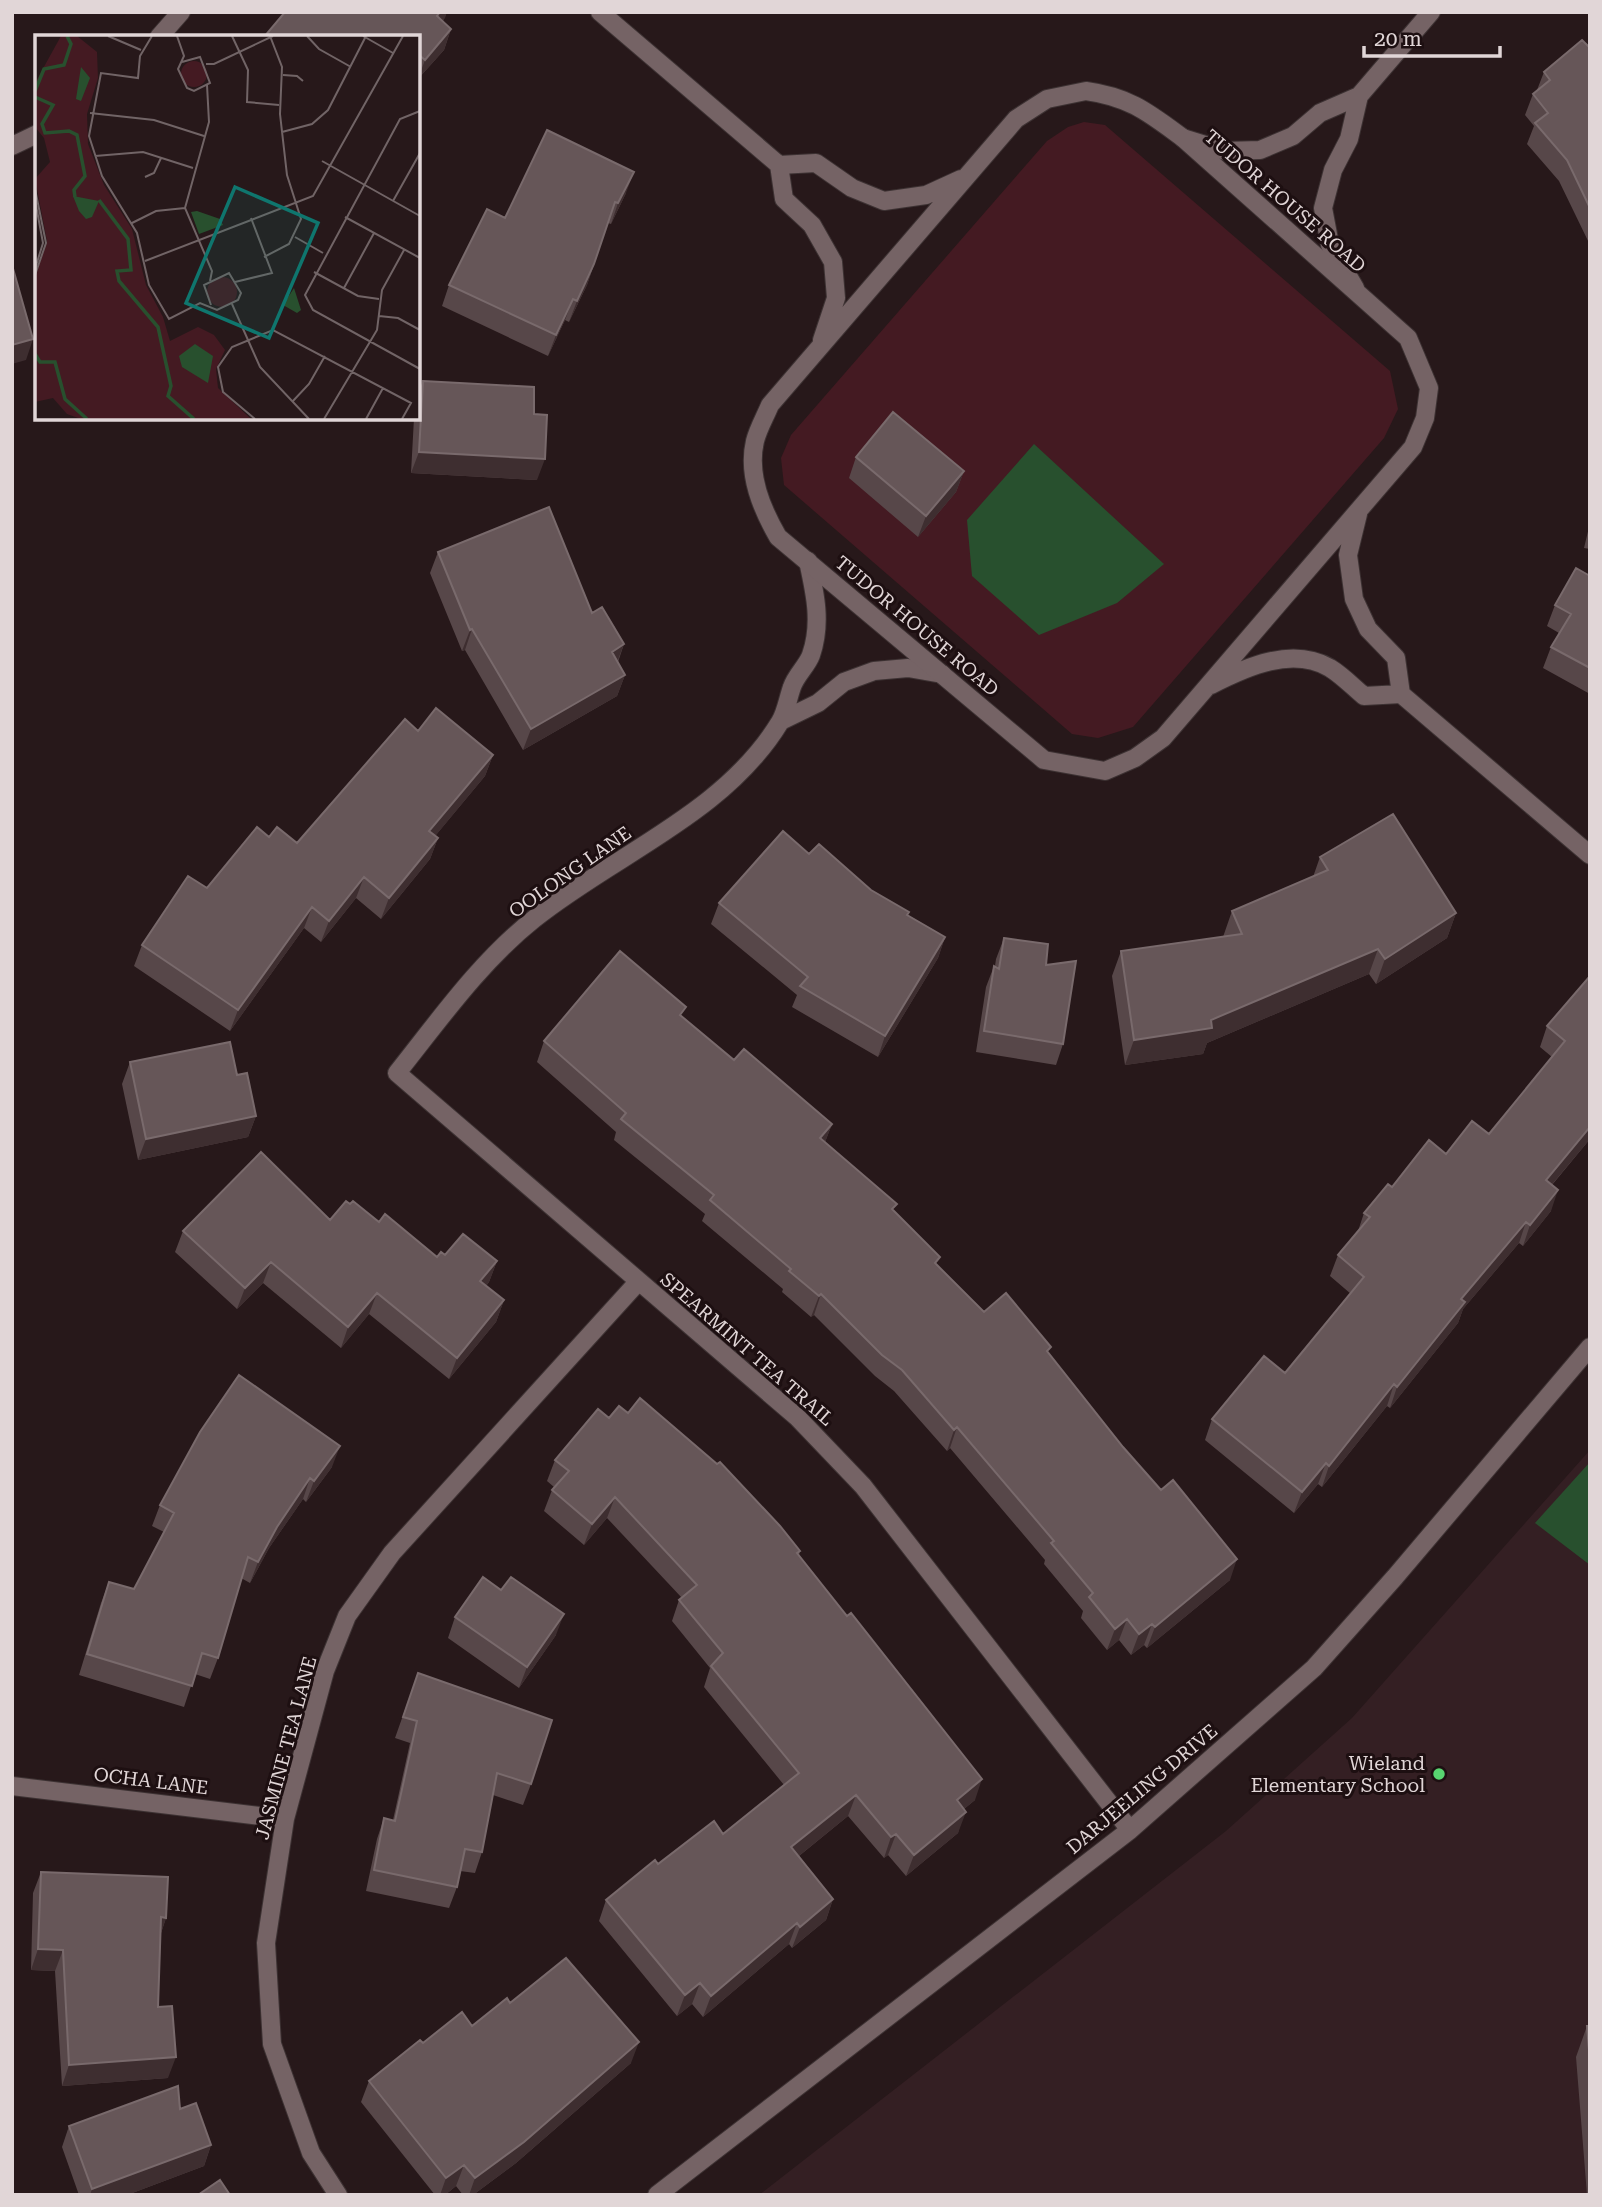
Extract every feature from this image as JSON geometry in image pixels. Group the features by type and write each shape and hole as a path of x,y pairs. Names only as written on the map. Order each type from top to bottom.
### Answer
{"street":[{"path":"161,35 181,12"},
{"path":"600,12 779,165"},
{"path":"1183,138 1225,151 1260,150 1293,136 1320,113 1359,96 1431,12"},
{"name":"TUDOR HOUSE ROAD","path":"1086,91 1116,95 1148,111 1183,138 1408,338 1429,388 1425,418 1413,447 1163,737 1135,758 1105,771 1044,760 778,537 762,507 753,473 755,441 770,405 1016,119 1047,99 1086,91"},
{"path":"1358,293 1330,246 1323,208 1333,170 1349,139 1359,96"},
{"path":"12,146 35,135"},
{"name":"TUDOR HOUSE ROAD","path":"819,349 836,298 833,262 812,225 784,199 779,165 816,163 852,188 884,201 926,195 966,177"},
{"name":"TUDOR HOUSE ROAD","path":"1205,688 1250,665 1290,658 1329,667 1364,696 1401,694 1396,658 1368,629 1354,599 1348,555 1359,510"},
{"name":"OOLONG LANE","path":"397,1073 491,957 534,919 593,877 671,828 734,778 781,721 793,684 810,657 817,631 816,598 807,561"},
{"name":"OOLONG LANE","path":"781,721 818,703 844,682 874,671 908,668 942,674"},
{"path":"1401,694 1590,855"},
{"name":"SPEARMINT TEA TRAIL","path":"397,1073 798,1418 863,1486 1130,1830"},
{"name":"JASMINE TEA LANE","path":"338,2195 311,2153 272,2044 266,1943 285,1819 325,1671 347,1616 392,1553 638,1282"},
{"name":"DARJEELING DRIVE","path":"657,2195 1130,1830 1314,1668 1590,1347"},
{"name":"OCHA LANE","path":"12,1786 285,1819"}],"shaded area":[{"path":"1084,122 1105,125 1390,371 1398,409 1384,438 1133,727 1098,738 1072,734 784,485 781,458 791,435 1047,141 1068,127"},
{"path":"1034,444 1164,564 1117,603 1039,635 972,576 967,520"},
{"name":"Wieland Elementary School","path":"1590,1450 1590,2195 759,2195 1226,1831 1352,1718"},
{"path":"1590,1462 1590,1565 1535,1523"}],"building":[{"path":"285,12 440,12 437,16 451,29 425,60 420,56 420,35 266,35"},
{"path":"1582,40 1590,48 1590,208 1567,160 1535,123 1548,113 1533,94 1550,80 1544,72"},
{"path":"547,130 634,172 618,203 615,202 594,264 577,301 573,299 556,335 449,285 487,209 505,218"},
{"path":"12,265 33,339 12,345"},
{"path":"423,381 534,387 534,414 547,415 545,459 419,452"},
{"path":"893,412 964,471 926,516 856,457"},
{"path":"549,507 592,613 602,607 624,644 612,652 625,675 531,729 472,629 470,630 438,552"},
{"path":"1576,568 1590,576 1590,668 1551,647 1571,614 1555,605"},
{"path":"436,708 493,755 429,831 438,838 389,898 364,877 329,921 312,907 238,1010 142,945 188,876 207,888 257,827 269,837 277,827 297,843 405,719 418,731"},
{"path":"1393,814 1456,913 1385,959 1378,949 1211,1020 1212,1028 1134,1040 1121,951 1242,934 1232,911 1328,870 1320,857"},
{"path":"783,831 809,854 819,844 871,890 945,937 885,1036 800,986 808,977 719,903"},
{"path":"1004,938 1048,944 1046,965 1076,961 1063,1044 984,1031 994,966 999,969"},
{"path":"620,951 686,1007 680,1015 734,1060 744,1049 832,1124 820,1138 897,1204 892,1209 940,1257 935,1263 984,1312 1006,1293 1051,1347 1047,1351 1123,1447 1161,1490 1173,1480 1237,1559 1155,1627 1152,1624 1139,1634 1127,1619 1115,1629 1089,1597 1093,1593 1051,1543 1054,1541 957,1427 954,1430 902,1370 882,1355 821,1294 819,1296 789,1271 791,1269 710,1200 714,1195 621,1119 626,1113 544,1041"},
{"path":"1590,976 1590,1127 1546,1180 1558,1190 1530,1225 1526,1222 1461,1299 1465,1302 1397,1387 1394,1384 1329,1466 1326,1463 1302,1492 1212,1419 1264,1356 1285,1373 1364,1277 1338,1255 1370,1217 1364,1213 1388,1184 1392,1187 1429,1140 1446,1154 1472,1121 1489,1134 1565,1041 1547,1026"},
{"path":"230,1042 237,1075 247,1073 256,1116 146,1139 130,1062"},
{"path":"261,1152 330,1220 346,1201 350,1204 353,1201 379,1222 385,1214 437,1257 441,1252 445,1255 463,1234 497,1261 480,1281 504,1300 457,1358 377,1293 348,1327 271,1262 245,1288 183,1231"},
{"path":"239,1375 340,1446 314,1481 310,1478 277,1527 258,1562 248,1557 218,1658 202,1653 192,1686 87,1654 109,1582 134,1589 174,1513 160,1505 200,1432"},
{"path":"640,1398 717,1464 720,1462 780,1526 800,1551 797,1553 847,1616 851,1613 982,1779 957,1800 966,1812 914,1855 896,1834 891,1837 856,1795 791,1847 833,1899 800,1927 797,1923 711,1996 700,1983 685,1995 606,1900 655,1860 658,1864 714,1821 723,1834 799,1773 711,1666 723,1653 679,1600 697,1585 615,1497 592,1524 552,1490 569,1471 555,1460 598,1409 609,1418 619,1406 628,1413"},
{"path":"483,1577 501,1590 511,1577 564,1614 527,1667 455,1617"},
{"path":"418,1673 552,1720 531,1784 497,1773 482,1852 465,1849 457,1887 374,1870 384,1818 395,1821 417,1721 403,1717"},
{"path":"41,1872 168,1877 166,1918 161,1917 158,2007 172,2006 176,2057 69,2065 63,1950 38,1949"},
{"path":"566,1958 639,2042 524,2142 475,2178 464,2165 446,2178 369,2081 420,2040 423,2043 462,2012 472,2026 507,1998 510,2003"},
{"path":"1587,2026 1590,2026 1590,2062"},
{"path":"178,2086 180,2109 196,2103 211,2145 92,2189 69,2126"},
{"path":"220,2180 230,2195 198,2195"}],"place":[{"name":"Wieland Elementary School","path":"1439,1774"}]}
